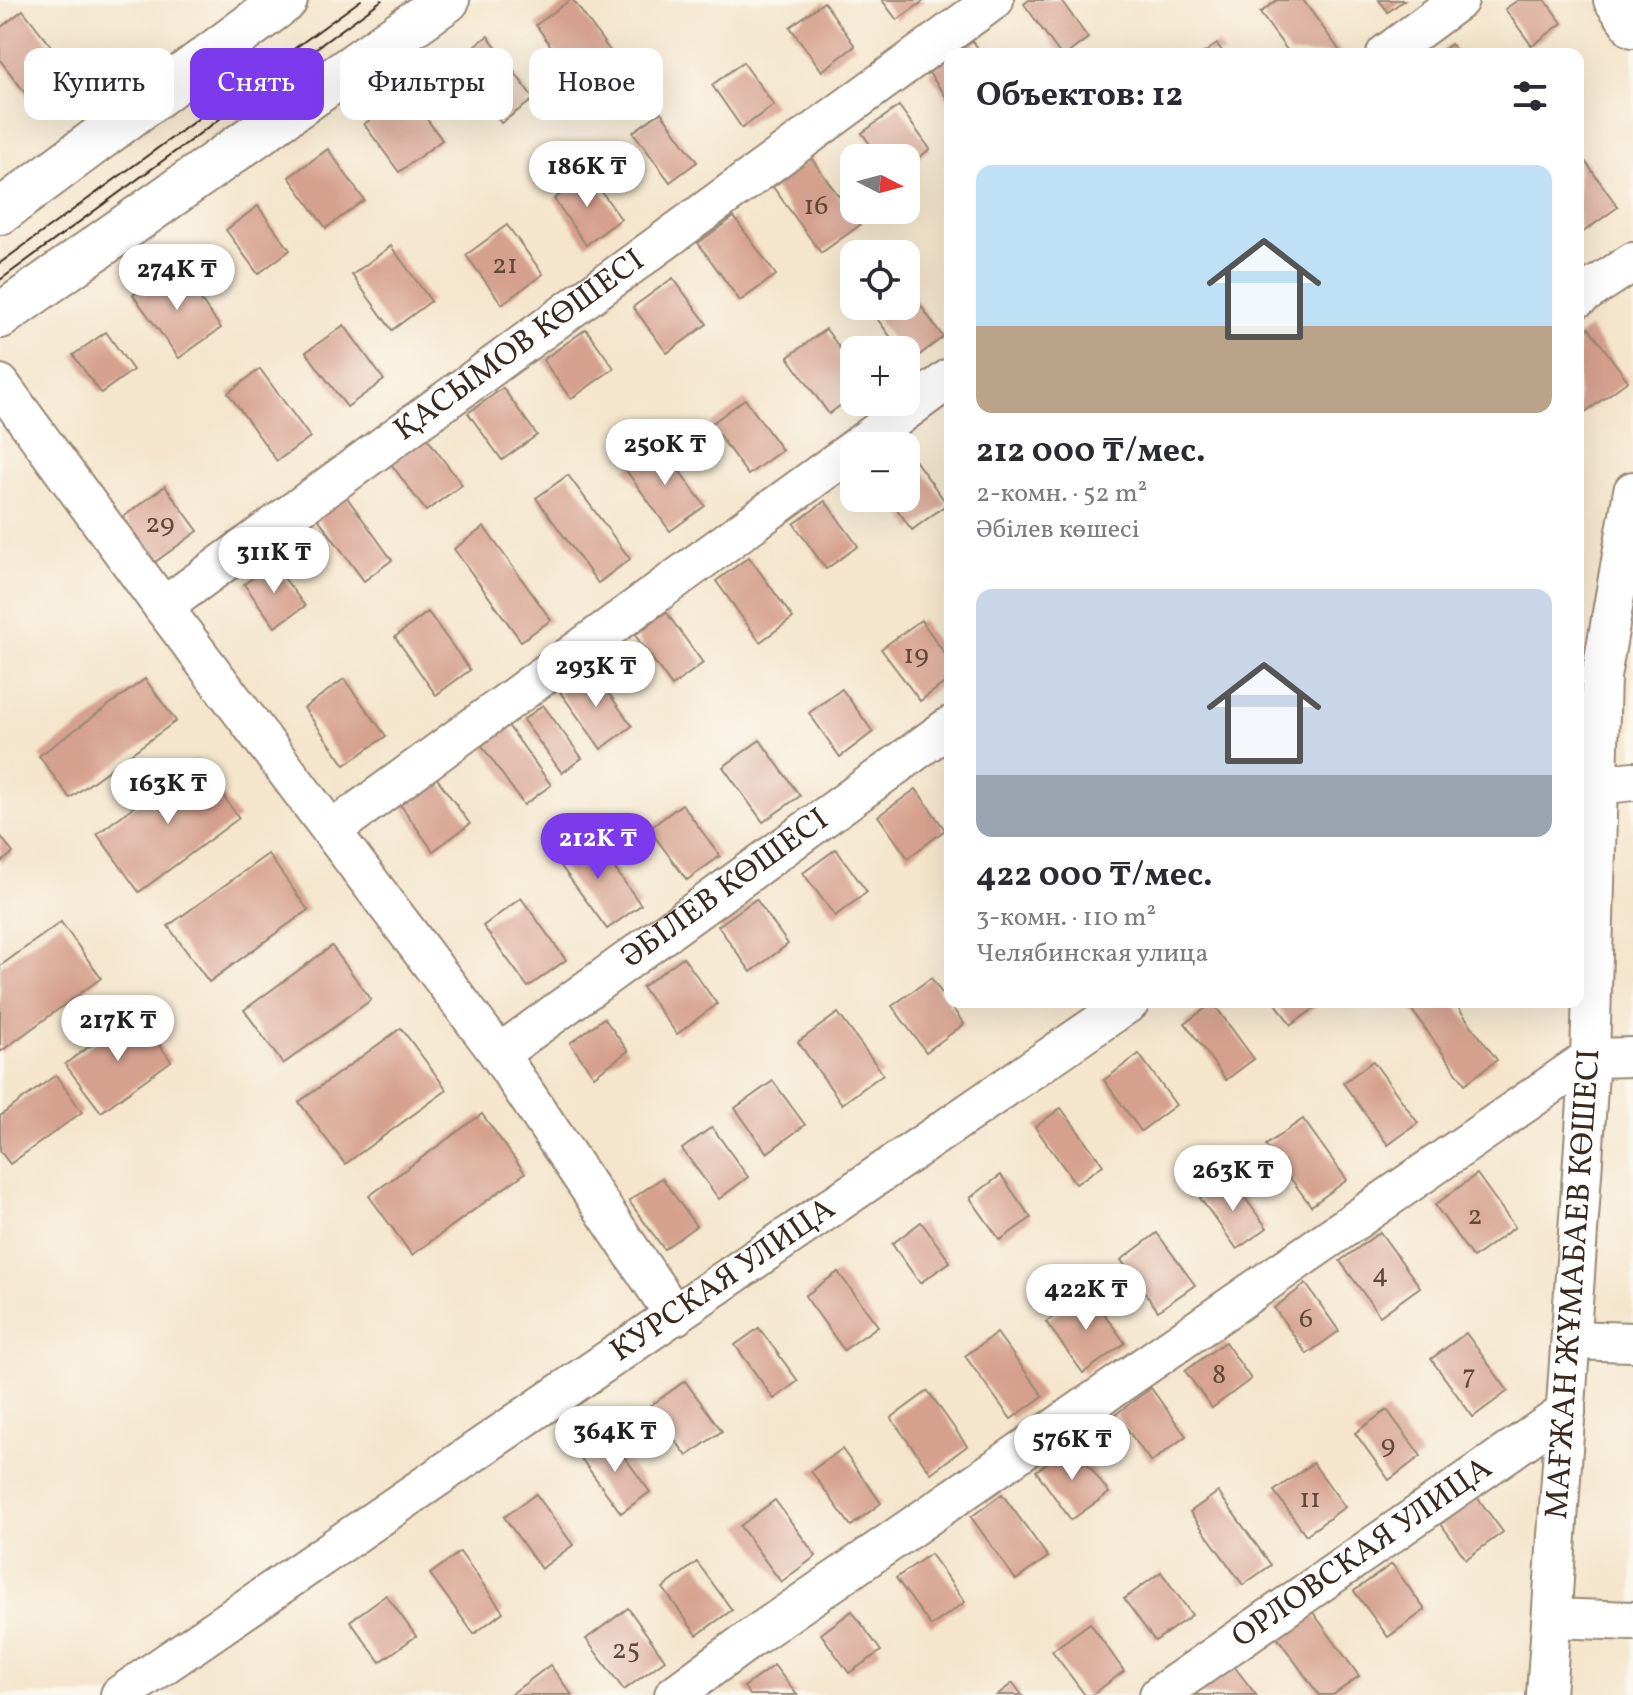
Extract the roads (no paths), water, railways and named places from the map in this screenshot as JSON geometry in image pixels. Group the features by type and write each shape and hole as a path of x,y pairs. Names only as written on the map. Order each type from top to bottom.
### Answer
{"main road":[{"path":"0,212 285,0"},
{"path":"0,316 447,0"}],"street":[{"name":"ҚАСЫМОВ КӨШЕСІ","path":"163,607 994,0"},
{"path":"1394,48 1459,0"},
{"path":"1613,0 1633,28"},
{"path":"1584,294 1633,262"},
{"path":"877,432 944,382"},
{"path":"0,384 163,607 499,1054 675,1316"},
{"path":"332,830 840,460"},
{"name":"МАҒЖАН ЖҰМАБАЕВ КӨШЕСІ","path":"1546,1695 1590,1058 1615,783 1589,685 1633,491"},
{"name":"ӘБІЛЕВ КӨШЕСІ","path":"499,1054 944,730"},
{"name":"КУРСКАЯ УЛИЦА","path":"120,1695 1121,1008"},
{"path":"674,1695 750,1639 1590,1058 1633,1057"},
{"path":"1571,1340 1633,1342"},
{"name":"ОРЛОВСКАЯ УЛИЦА","path":"1159,1695 1566,1412"},
{"path":"1552,1618 1633,1621"}],"tram line":[{"path":"0,263 361,0"},
{"path":"0,280 382,0"}]}
